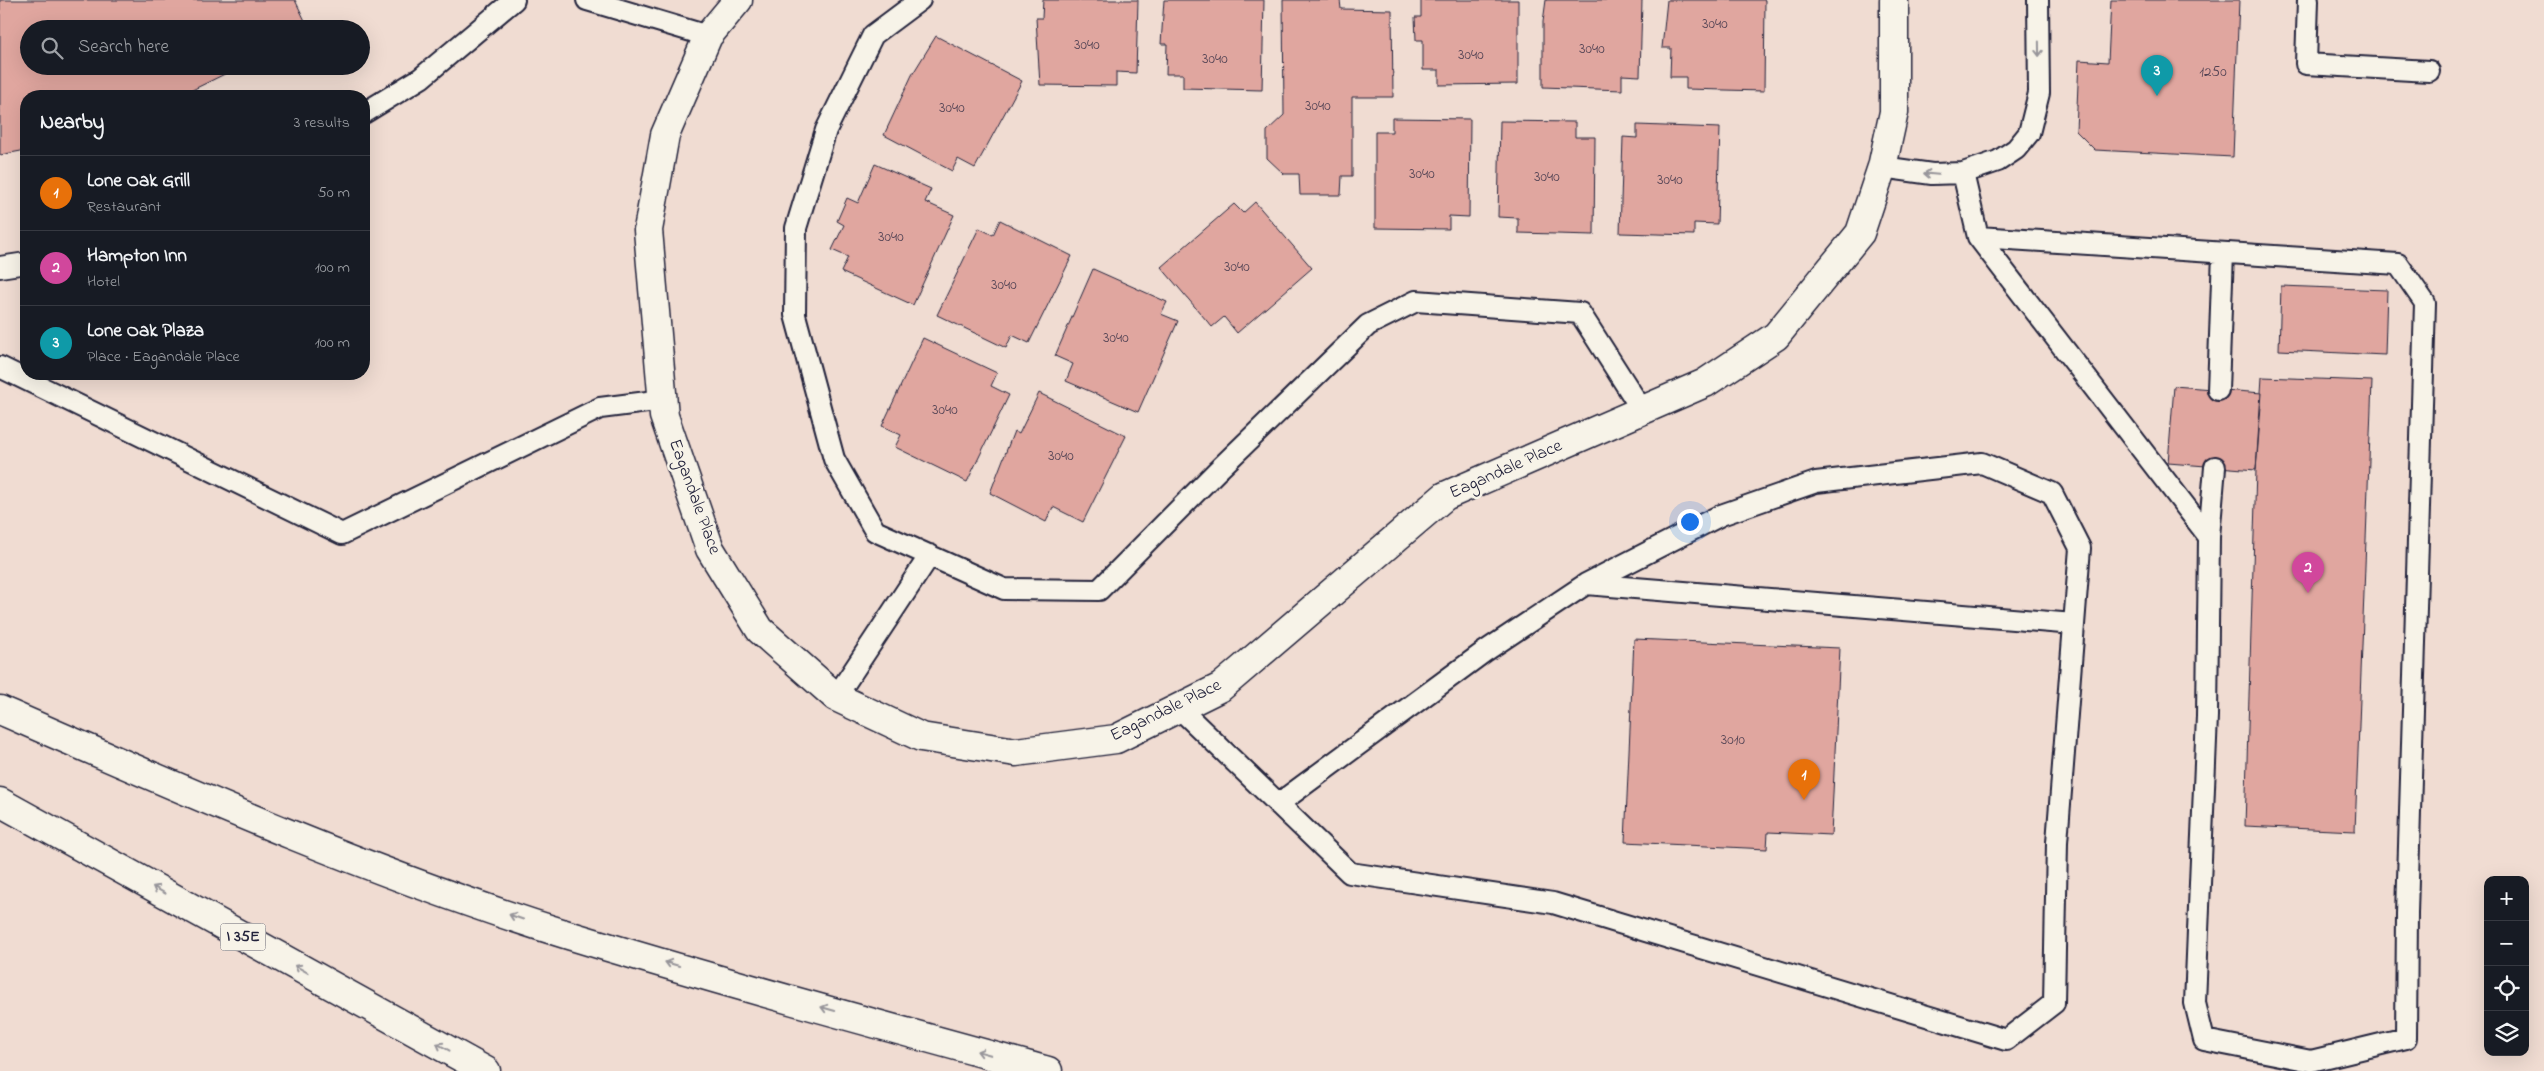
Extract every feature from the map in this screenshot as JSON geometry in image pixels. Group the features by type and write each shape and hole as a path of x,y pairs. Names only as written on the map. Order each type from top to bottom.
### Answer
{"main road":[{"name":"Eagandale Place","path":"738,0 708,36 666,135 648,230 664,416 710,549 760,630 836,697 921,737 1016,752 1116,739 1222,687 1444,496 1705,383 1776,336 1860,233 1882,166 1894,112 1894,0"},
{"path":"0,710 169,784 368,865 564,933 1048,1071"},
{"name":"I 35E","path":"0,802 486,1071"}],"lane":[{"path":"370,109 421,78 514,0"},
{"path":"587,0 708,36"},
{"path":"920,0 874,35 826,130 796,228 795,315 834,459 875,531 1004,589 1099,590 1217,471 1368,325 1416,301 1580,312 1642,410"},
{"path":"1882,166 1932,174 1963,174 1998,161 2016,149 2029,133 2039,93 2038,0"},
{"path":"2308,0 2306,64 2430,71"},
{"path":"1963,174 1978,237 2209,537"},
{"path":"1978,237 2398,264 2425,303 2408,895 2406,1038 2311,1061 2204,1040 2195,1002 2207,716 2209,537 2215,467"},
{"path":"2218,390 2223,253"},
{"path":"0,267 20,264"},
{"path":"0,367 20,377"},
{"path":"27,380 342,534 600,408 663,400"},
{"path":"1179,708 1278,804 1350,873 1553,903 2006,1040 2054,1003 2057,842 2080,548 2052,493 1982,463 1816,482 1721,515 1586,584 1484,652 1278,804"},
{"path":"836,697 930,555"},
{"path":"1586,584 2074,624"}],"building":[{"path":"0,0 295,0 305,20 20,20 20,75 223,75 192,90 20,90 20,151 0,155"},
{"path":"1043,0 1138,0 1136,73 1116,72 1116,86 1040,85 1036,18 1042,18"},
{"path":"1164,0 1264,0 1262,90 1183,88 1183,74 1166,74 1167,44 1161,44"},
{"path":"1283,0 1340,0 1341,9 1392,10 1393,97 1352,97 1352,176 1342,176 1341,195 1300,195 1299,174 1284,174 1267,158 1267,131 1284,115"},
{"path":"1421,0 1518,0 1518,84 1439,85 1439,70 1423,70 1423,40 1416,40 1415,17 1421,17"},
{"path":"1546,0 1642,0 1640,76 1622,75 1622,90 1543,87 1543,22"},
{"path":"1667,0 1765,0 1764,91 1686,89 1686,77 1670,77 1671,48 1662,48"},
{"path":"2111,0 2239,0 2233,157 2095,150 2076,131 2079,60 2108,62"},
{"path":"936,36 1022,81 975,168 958,159 952,171 884,135 912,75"},
{"path":"1392,118 1470,119 1469,217 1449,216 1449,229 1375,228 1375,132 1392,132"},
{"path":"1500,121 1575,122 1575,137 1595,137 1594,235 1518,233 1518,218 1498,217"},
{"path":"1637,125 1720,128 1717,224 1694,223 1694,235 1620,233 1623,137 1637,138"},
{"path":"875,164 931,189 925,202 954,215 913,305 841,272 848,257 832,250 844,225 837,221 847,198 858,203"},
{"path":"1255,202 1312,268 1237,333 1224,317 1212,327 1161,267 1234,204 1243,213"},
{"path":"1000,220 1072,256 1029,343 1012,335 1006,348 937,315 979,228 993,235"},
{"path":"1093,269 1167,302 1161,314 1178,321 1138,412 1066,381 1073,364 1055,356"},
{"path":"2281,286 2387,290 2385,355 2279,350"},
{"path":"923,338 997,373 991,386 1009,395 967,482 895,447 901,435 882,426"},
{"path":"2262,377 2372,381 2355,831 2245,826 2256,470"},
{"path":"2174,386 2262,393 2256,470 2168,463"},
{"path":"1039,393 1126,436 1083,522 1053,507 1046,522 990,493 1014,431 1019,434"},
{"path":"1634,639 1840,648 1831,835 1768,832 1767,849 1625,842"}],"place":[{"name":"Lone Oak Plaza","path":"2157,96"},
{"name":"Hampton Inn","path":"2308,593"},
{"name":"Lone Oak Grill","path":"1804,800"}]}
